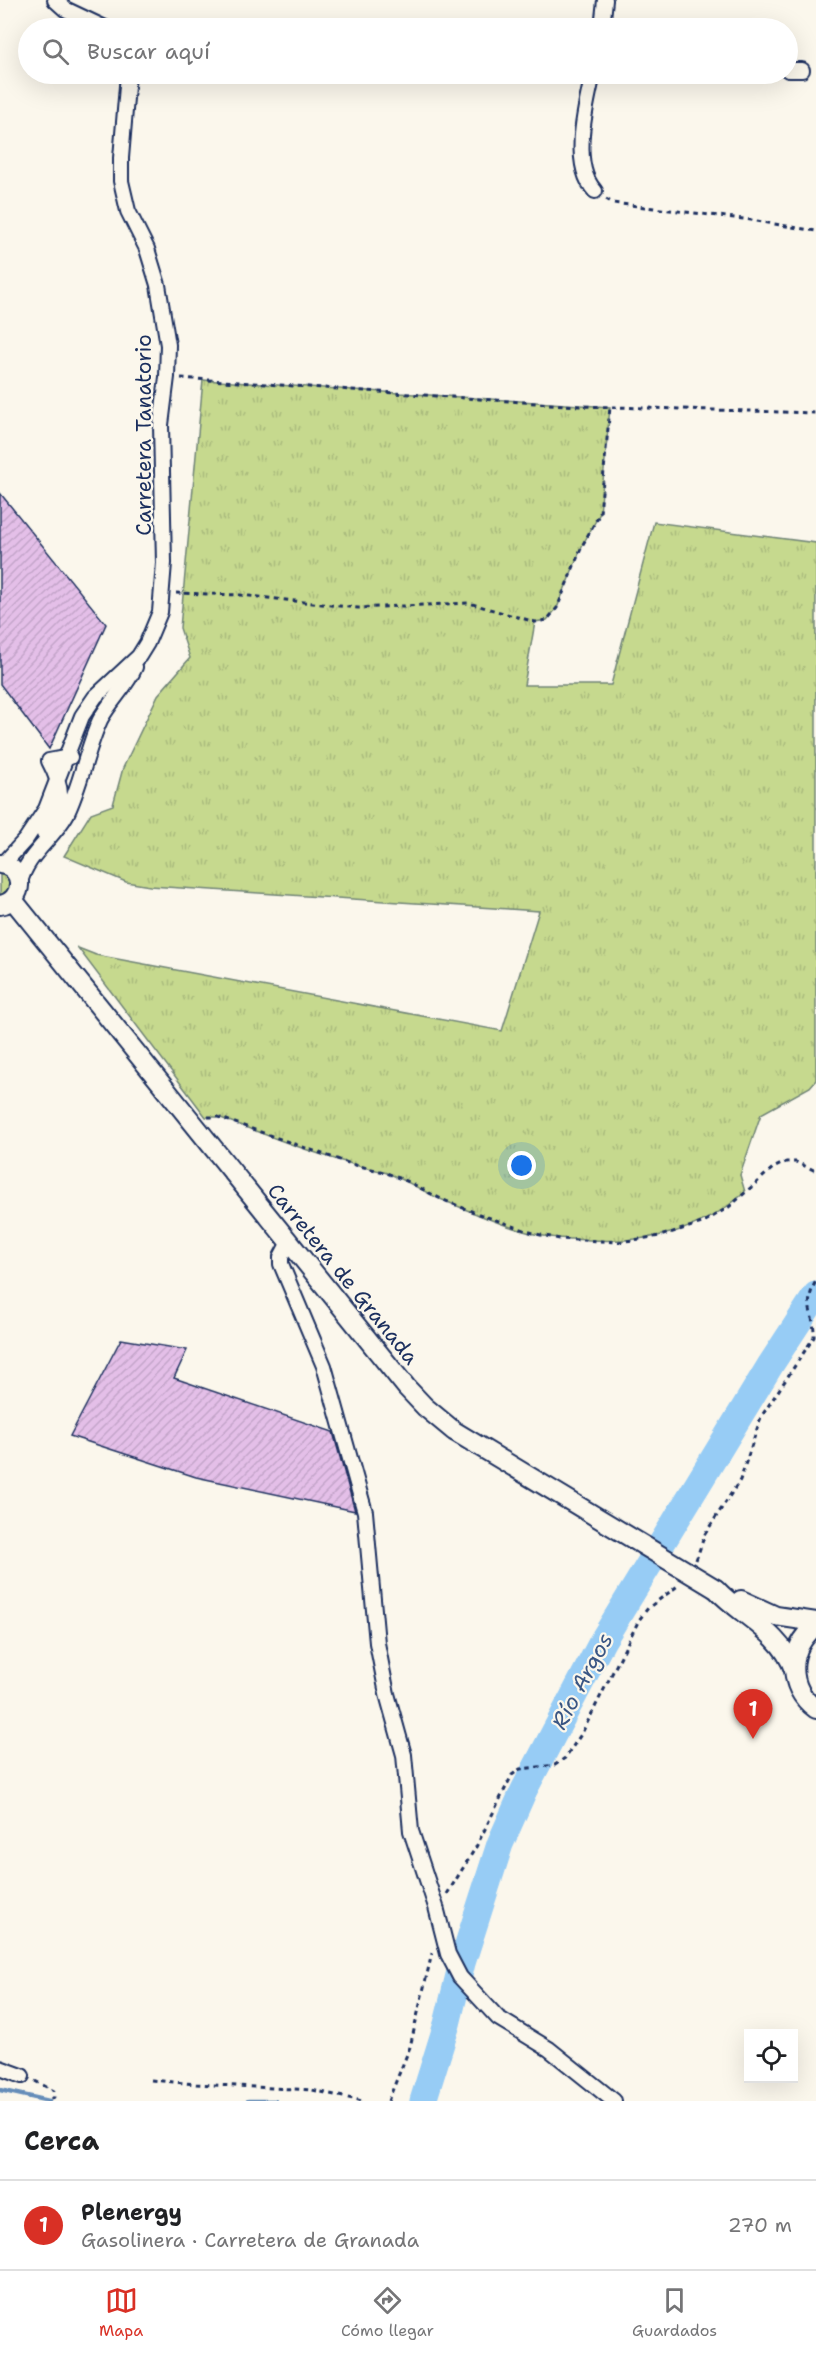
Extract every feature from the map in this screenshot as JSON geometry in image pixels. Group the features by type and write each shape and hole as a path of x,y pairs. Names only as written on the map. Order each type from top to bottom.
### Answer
{"main road":[{"name":"Carretera de Granada","path":"0,864 11,867 15,871 11,896 289,1242 412,1393 432,1414 454,1431 716,1589 776,1616 816,1624"},
{"name":"Carretera de Granada","path":"716,1589 731,1605 765,1630 787,1654 800,1691 813,1708"},
{"path":"794,1670 798,1648 805,1635 816,1624"}],"street":[{"path":"55,0 65,9 84,18"},
{"path":"603,18 605,0"},
{"name":"Carretera Tanatorio","path":"127,84 120,158 121,181 128,211 147,249 158,285 168,345 161,425 164,520 162,592 160,612 147,643 138,656"},
{"path":"590,84 581,146 586,178 595,191"},
{"path":"34,855 66,814 99,723 134,670 138,656"},
{"path":"66,758 88,706 138,656"},
{"path":"11,896 61,801 58,780 49,761 66,758 79,748 98,711 120,690"},
{"path":"0,864 6,861 36,827 58,780"},
{"path":"289,1242 281,1257 281,1264 324,1366 365,1512 380,1659 404,1755 411,1831 436,1907 448,1954 460,1977 498,2018 549,2049 615,2101"},
{"path":"0,2068 22,2076"}],"path":[{"path":"595,191 613,203 751,220 816,231"},
{"path":"167,377 610,407 816,413"},
{"path":"162,592 240,595 358,608 469,603 535,622 547,620 557,608 582,546 600,513 610,407"},
{"path":"194,1123 206,1117 218,1117 351,1164 384,1172 476,1213 536,1234 560,1239 619,1242 660,1236 702,1223 729,1207 773,1168 786,1162 796,1162 816,1171"},
{"path":"694,1568 705,1534 740,1480 761,1417 814,1337 815,1321 808,1300 816,1281"},
{"path":"436,1907 452,1889 512,1775 520,1769 555,1765 564,1758 582,1733 639,1620 648,1608 684,1580"},
{"path":"388,2101 410,2047 439,1925"},
{"path":"22,2076 54,2091 54,2097 50,2101"},
{"path":"151,2080 312,2090 362,2101"}],"green space":[{"path":"203,380 610,407 600,513 582,546 557,608 547,620 535,622 524,685 611,685 654,522 816,543 816,1080 810,1087 761,1114 740,1175 745,1192 728,1206 691,1226 652,1237 632,1240 589,1240 545,1236 479,1215 387,1173 318,1154 218,1117 206,1117 78,948 96,955 502,1031 539,911 150,886 126,882 64,856 91,813 113,805 123,768 158,695 190,658 180,628"},
{"path":"0,868 16,880 0,902"}],"building":[{"path":"0,493 106,624 49,749 0,684"},
{"path":"121,1339 187,1350 174,1378 333,1432 355,1511 196,1477 70,1436"}],"waterway":[{"name":"Río Argos","path":"423,2101 447,2024 462,1963 500,1844 524,1790 603,1640 771,1364 816,1295"},
{"path":"0,2090 49,2101"},
{"path":"248,2101 275,2101"}],"place":[{"name":"Plenergy","path":"753,1739"}]}
